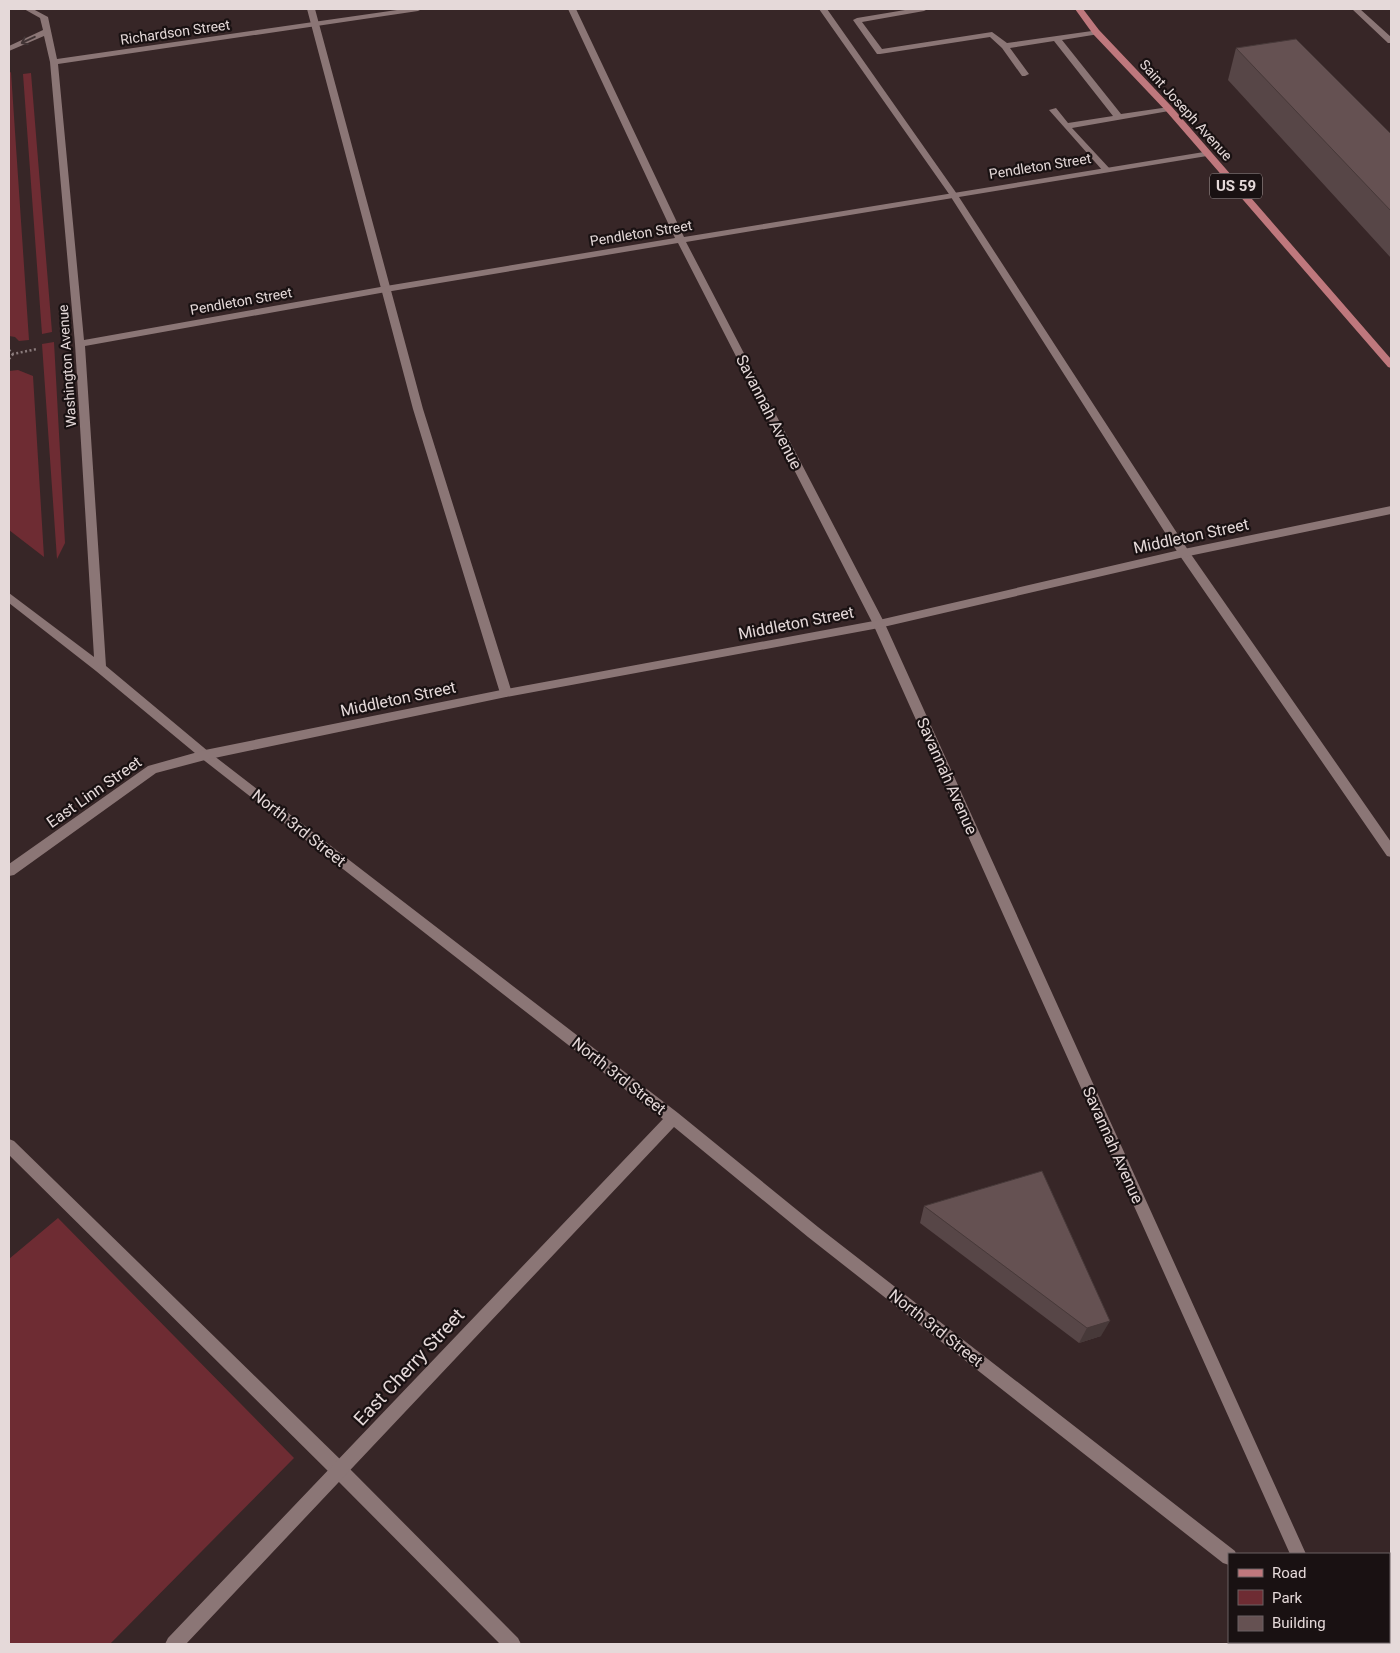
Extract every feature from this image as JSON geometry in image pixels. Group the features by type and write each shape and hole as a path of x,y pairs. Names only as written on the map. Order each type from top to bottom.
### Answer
{"main road":[{"name":"Saint Joseph Avenue","path":"1079,9 1096,32 1169,109 1391,365"}],"street":[{"path":"28,9 44,13"},
{"path":"312,9 418,409 506,693"},
{"name":"Richardson Street","path":"54,62 418,9"},
{"name":"Savannah Avenue","path":"572,9 681,240 879,624 1298,1553"},
{"path":"823,9 953,194 1184,553 1391,852"},
{"path":"924,9 857,20 880,52 992,34 1005,46 1025,74"},
{"path":"1356,9 1391,40"},
{"name":"Washington Avenue","path":"44,13 54,62 80,344 100,668"},
{"path":"9,49 48,31"},
{"path":"1005,46 1096,32"},
{"path":"1057,38 1120,118"},
{"path":"1066,126 1169,109"},
{"path":"1053,110 1106,169"},
{"name":"Pendleton Street","path":"80,344 386,289 1207,153"},
{"name":"Middleton Street","path":"205,755 506,693 879,624 1184,553 1391,510"},
{"name":"North 3rd Street","path":"9,597 100,668 205,755 673,1118 813,1232 1228,1556"},
{"name":"East Linn Street","path":"9,871 152,769 205,755"},
{"name":"East Cherry Street","path":"174,1644 673,1118"},
{"path":"9,1146 339,1470 512,1644"}],"path":[{"path":"9,359 13,354 38,349"},
{"path":"9,350 13,354"}],"green space":[{"path":"11,72 29,340 19,341 15,337 9,336 9,73"},
{"path":"31,73 52,332 42,334 23,74"},
{"path":"54,342 65,543 57,559 42,344"},
{"path":"18,370 33,376 44,557 9,530 9,371"},
{"path":"58,1218 294,1458 110,1644 9,1644 9,1259"}],"building":[{"path":"1296,39 1391,134 1391,211 1236,48"},
{"path":"1042,1171 1110,1321 1087,1328 924,1206"}]}
